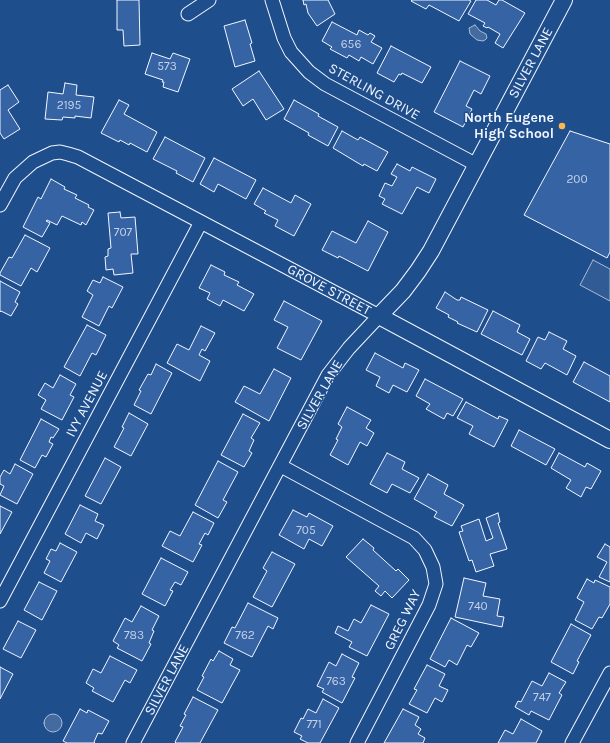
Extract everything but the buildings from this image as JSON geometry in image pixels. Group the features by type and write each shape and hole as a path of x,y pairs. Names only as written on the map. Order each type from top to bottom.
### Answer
{"street":[{"path":"188,14 209,0"},
{"name":"STERLING DRIVE","path":"272,0 284,38 291,52 309,72 325,84 477,165"},
{"name":"SILVER LANE","path":"133,743 328,376 349,348 404,291 418,272 477,165 564,0"},
{"name":"GROVE STREET","path":"0,205 15,178 33,162 52,153 60,152 78,157 610,440"},
{"name":"IVY AVENUE","path":"0,601 202,222"},
{"name":"GREG WAY","path":"281,466 414,538 426,550 433,567 436,584 430,605 357,743"},
{"path":"572,743 610,672"}],"shaded area":[{"path":"475,25 480,31 486,34 487,38 485,40 477,40 470,34 469,28"},
{"path":"593,260 610,269 610,301 580,285"},
{"path":"53,714 59,717 62,723 59,729 53,732 47,729 44,723 47,717"}],"place":[{"name":"North Eugene High School","path":"562,126"}]}
